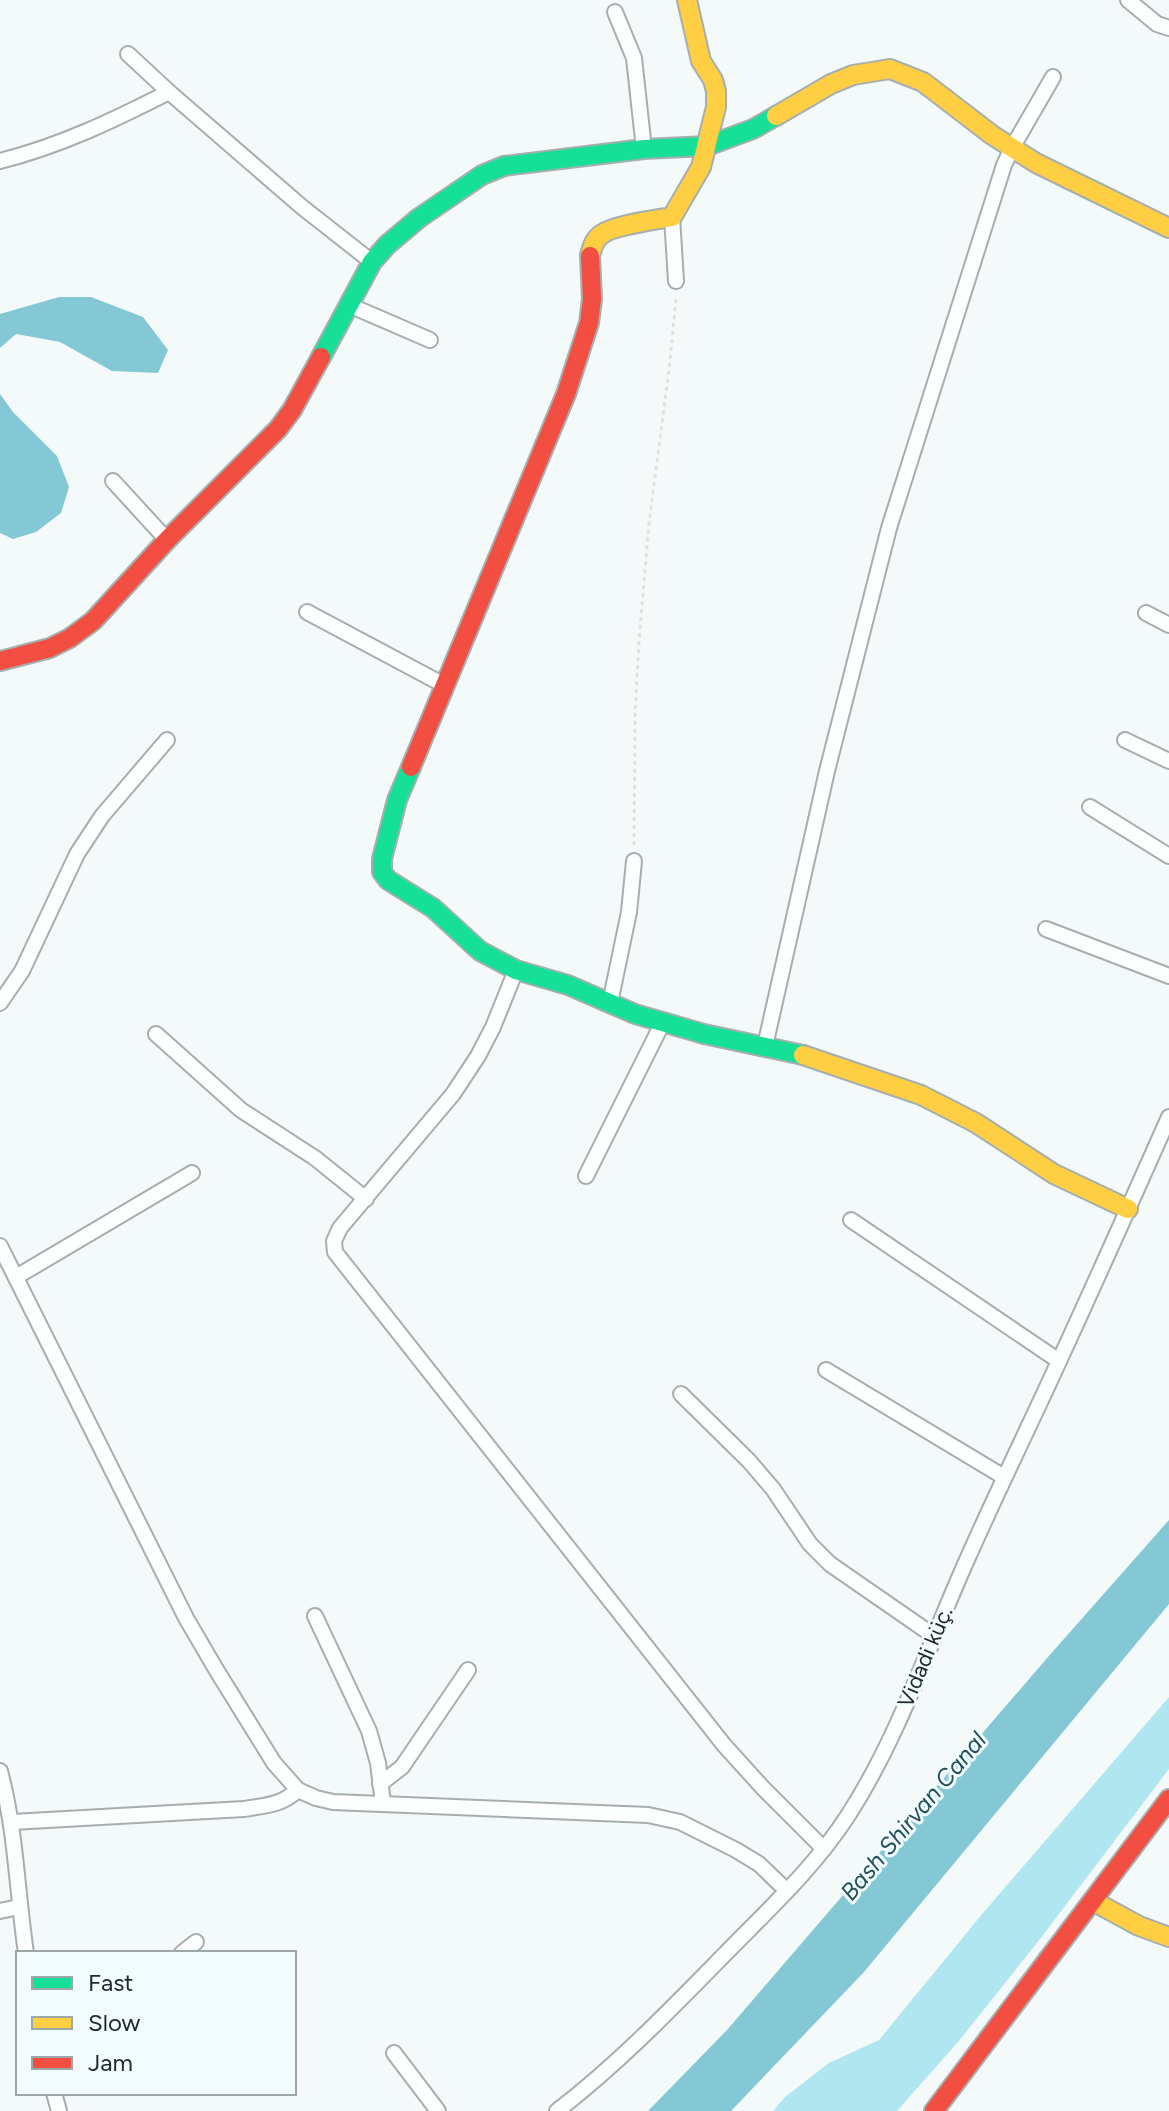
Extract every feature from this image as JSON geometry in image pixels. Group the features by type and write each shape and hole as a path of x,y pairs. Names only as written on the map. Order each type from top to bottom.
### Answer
{"street":[{"path":"676,281 672,217 701,167 716,107 716,91 701,61 687,0"},
{"path":"1128,0 1157,24 1169,28"},
{"path":"615,12 634,58 644,149"},
{"path":"128,54 302,207 372,262"},
{"path":"0,661 50,648 93,621 167,540 278,429 292,410 372,262 387,245 419,218 482,175 504,166 644,149 707,146 753,129 842,79 890,69 923,82 1036,163 1169,228"},
{"path":"765,1046 827,771 889,528 996,189 1012,148 1053,77"},
{"path":"0,161 42,150 103,125 169,92"},
{"path":"672,217 602,233 593,244 588,327 566,394 393,812 382,872 388,880 433,908 480,951 516,970 568,985 635,1014 826,1063 921,1095 976,1123 1054,1174 1128,1209"},
{"path":"349,305 430,340"},
{"path":"113,481 167,540"},
{"path":"307,612 444,685"},
{"path":"1146,613 1169,625"},
{"path":"0,1003 22,971 77,854 102,816 167,740"},
{"path":"1125,740 1169,761"},
{"path":"1090,807 1169,856"},
{"path":"610,1003 629,912 634,861"},
{"path":"1046,929 1169,976"},
{"path":"516,970 478,1056 453,1094 340,1228 334,1241 335,1252 724,1745 824,1849"},
{"path":"586,1176 663,1022"},
{"path":"156,1034 241,1110 315,1158 366,1199"},
{"name":"Vidadi küç.","path":"557,2111 603,2075 647,2033 787,1891 824,1849 849,1814 898,1721 1004,1477 1169,1117"},
{"path":"16,1277 192,1173"},
{"path":"851,1220 1059,1361"},
{"path":"0,1246 186,1618 274,1763 298,1790 333,1802 648,1815 680,1822 736,1850 759,1864 787,1891"},
{"path":"826,1370 1004,1477"},
{"path":"681,1394 765,1479 810,1544 830,1564 934,1636"},
{"path":"315,1616 369,1731 378,1763 383,1803"},
{"path":"380,1784 402,1767 468,1670"},
{"path":"0,1771 12,1822 26,1951"},
{"path":"12,1822 244,1809 276,1804 298,1790"},
{"path":"934,2111 1169,1799"},
{"path":"1093,1901 1139,1926 1169,1937"},
{"path":"0,1911 19,1907"},
{"path":"185,1951 196,1942"},
{"path":"394,2053 438,2111"}],"path":[{"path":"634,861 639,641 676,281"}],"shaded area":[{"path":"1169,1697 1169,1769 1040,1939 958,2042 897,2111 773,2111 785,2097 829,2063 879,2040 983,1913"}],"water":[{"path":"59,297 91,297 143,317 168,350 158,373 112,371 60,342 16,334 0,348 0,314"},
{"path":"0,394 13,412 57,456 69,487 61,513 36,532 13,539 0,533"},
{"name":"Bash Shirvan Canal","path":"1169,1520 1169,1604 864,1972 731,2111 648,2111 727,2030"}],"traffic: fast":[{"path":"321,357 372,262 387,245 419,218 482,175 504,166 644,149 707,146 753,129 776,116"},
{"path":"411,767 397,800 382,859 382,872 388,880 433,908 480,951 516,970 568,985 635,1014 704,1034 803,1055"}],"traffic: slow":[{"path":"590,256 597,238 608,231 672,217 701,167 716,107 716,91 701,61 687,0"},
{"path":"776,116 831,84 853,75 890,69 923,82 992,135 1036,163 1169,228"},
{"path":"803,1055 921,1095 976,1123 1054,1174 1128,1209"},
{"path":"1093,1901 1139,1926 1169,1937"}],"traffic: jam":[{"path":"411,767 566,394 589,323 592,299 590,256"},
{"path":"0,661 50,648 93,621 167,540 278,429 321,357"},
{"path":"934,2111 1169,1799"}]}
